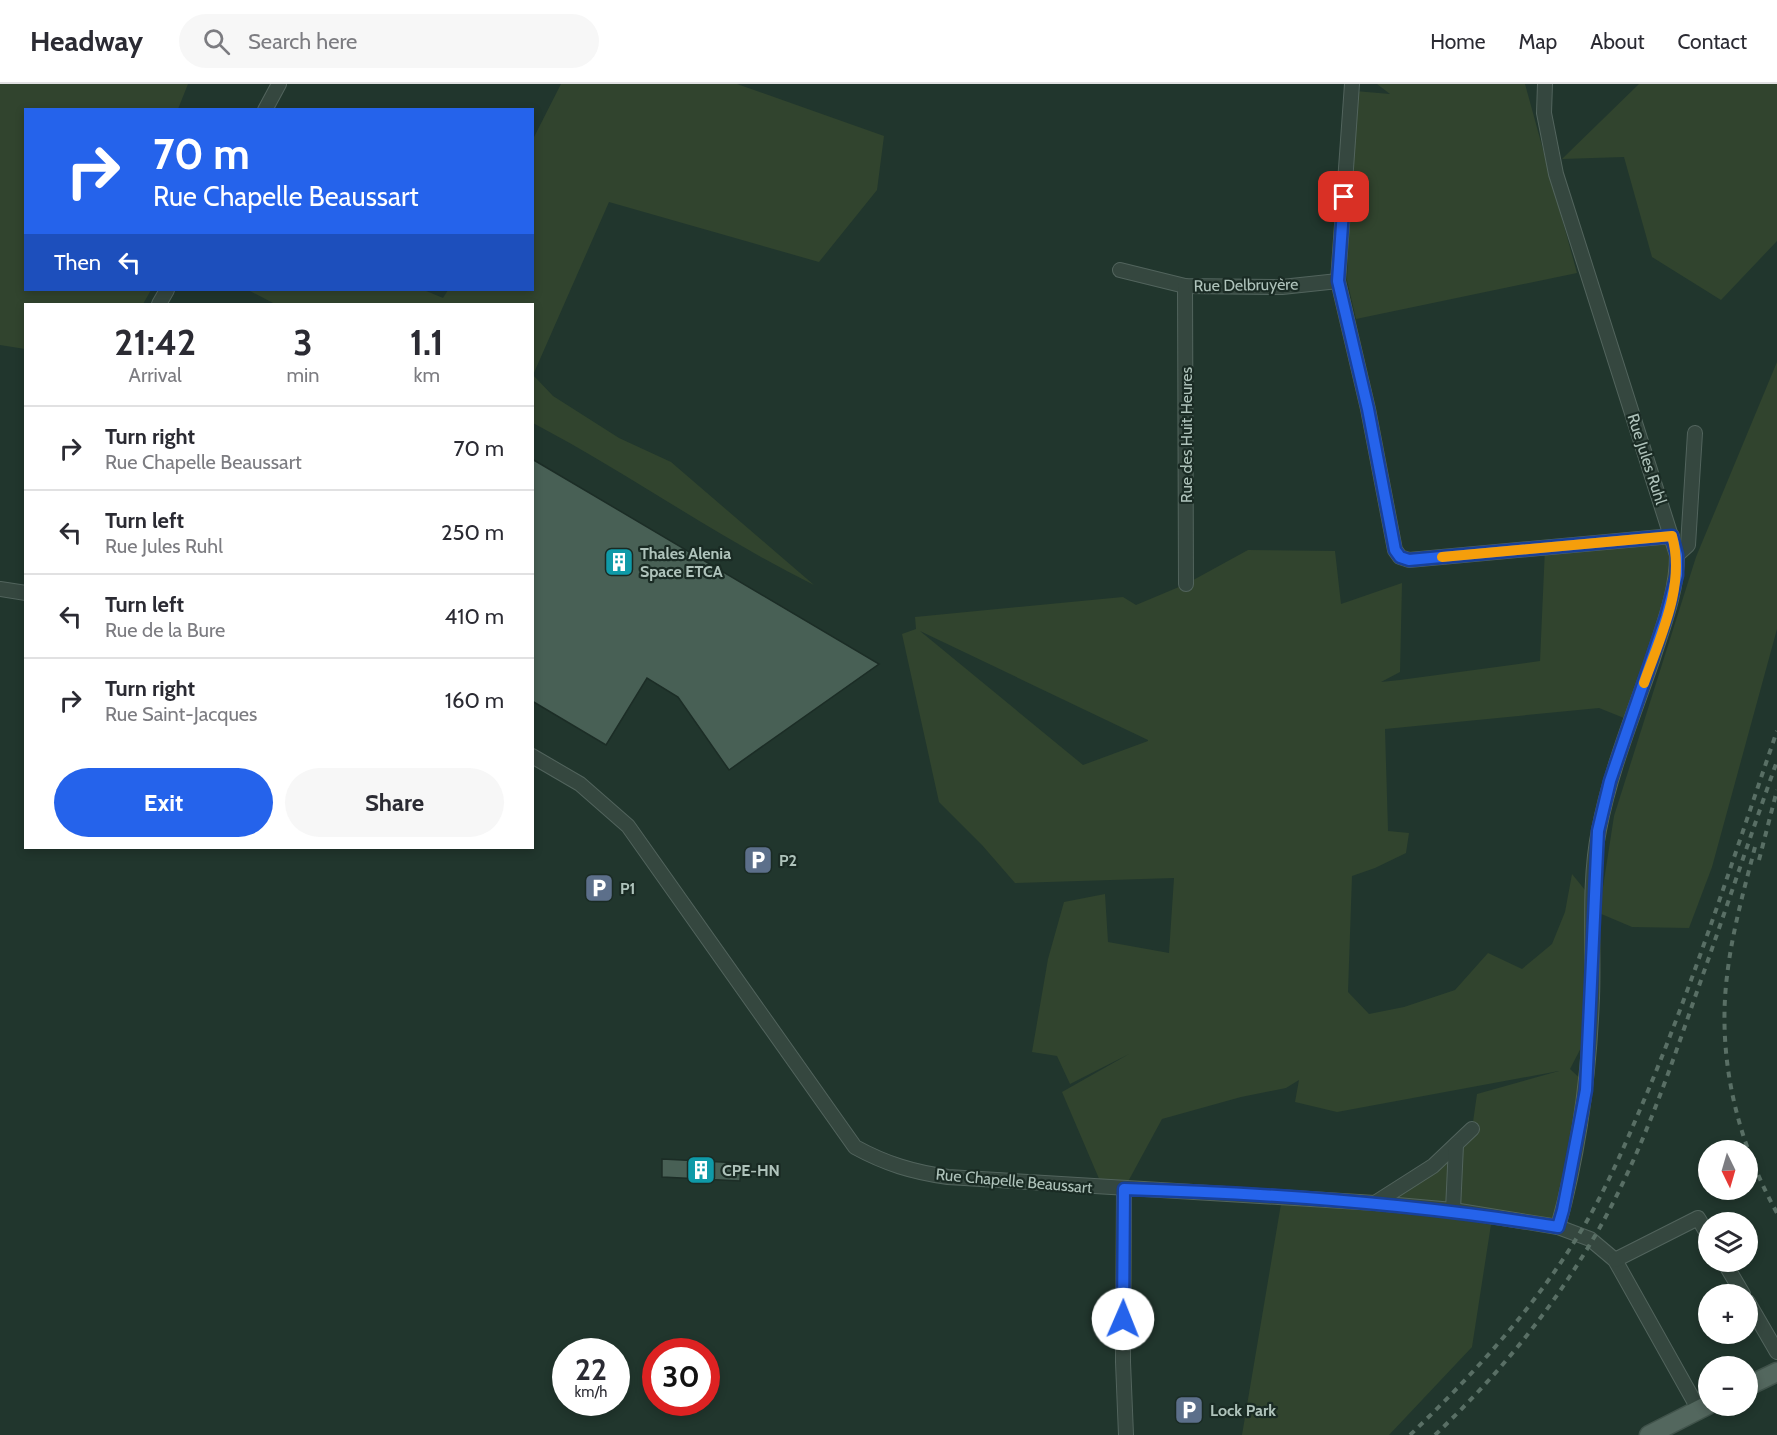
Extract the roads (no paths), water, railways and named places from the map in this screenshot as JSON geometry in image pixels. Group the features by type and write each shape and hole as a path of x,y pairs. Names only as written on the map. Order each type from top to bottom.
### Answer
{"main road":[{"path":"1758,1381 1777,1372"},
{"path":"1649,1435 1698,1410"}],"street":[{"path":"266,108 279,84"},
{"path":"1352,84 1338,281 1368,409 1395,550 1400,557 1409,560 1672,536"},
{"name":"Rue Jules Ruhl","path":"1545,84 1544,113 1556,174 1677,555 1677,575 1666,617 1610,781 1598,831 1586,1090 1558,1227"},
{"name":"Rue Delbruyère","path":"1120,270 1185,286 1282,287 1338,281"},
{"name":"Rue des Huit Heures","path":"1185,286 1186,584"},
{"path":"1677,555 1688,545 1695,433"},
{"path":"0,590 24,593"},
{"name":"Rue Chapelle Beaussart","path":"534,757 580,784 628,826 855,1148 881,1162 909,1171 948,1177 1375,1203 1453,1210 1558,1227 1590,1239 1615,1260 1698,1397"},
{"path":"1375,1203 1433,1166 1472,1128"},
{"path":"1453,1210 1456,1145"},
{"path":"1124,1189 1123,1362 1126,1435"},
{"path":"1615,1260 1698,1218"},
{"path":"1758,1319 1777,1352"}],"railway":[{"path":"1410,1435 1482,1362 1526,1310 1566,1255 1602,1192 1650,1086 1684,998 1777,731"},
{"path":"1435,1435 1477,1393 1534,1326 1584,1254 1618,1194 1671,1065 1777,761"},
{"path":"1759,860 1777,790"},
{"path":"1755,847 1729,960 1725,1038 1733,1098 1741,1128 1763,1186 1777,1213"}],"place":[{"name":"Thales Alenia Space ETCA","path":"619,562"},
{"name":"P2","path":"758,860"},
{"name":"P1","path":"599,888"},
{"name":"CPE-HN","path":"701,1170"},
{"name":"Lock Park","path":"1189,1410"}]}
